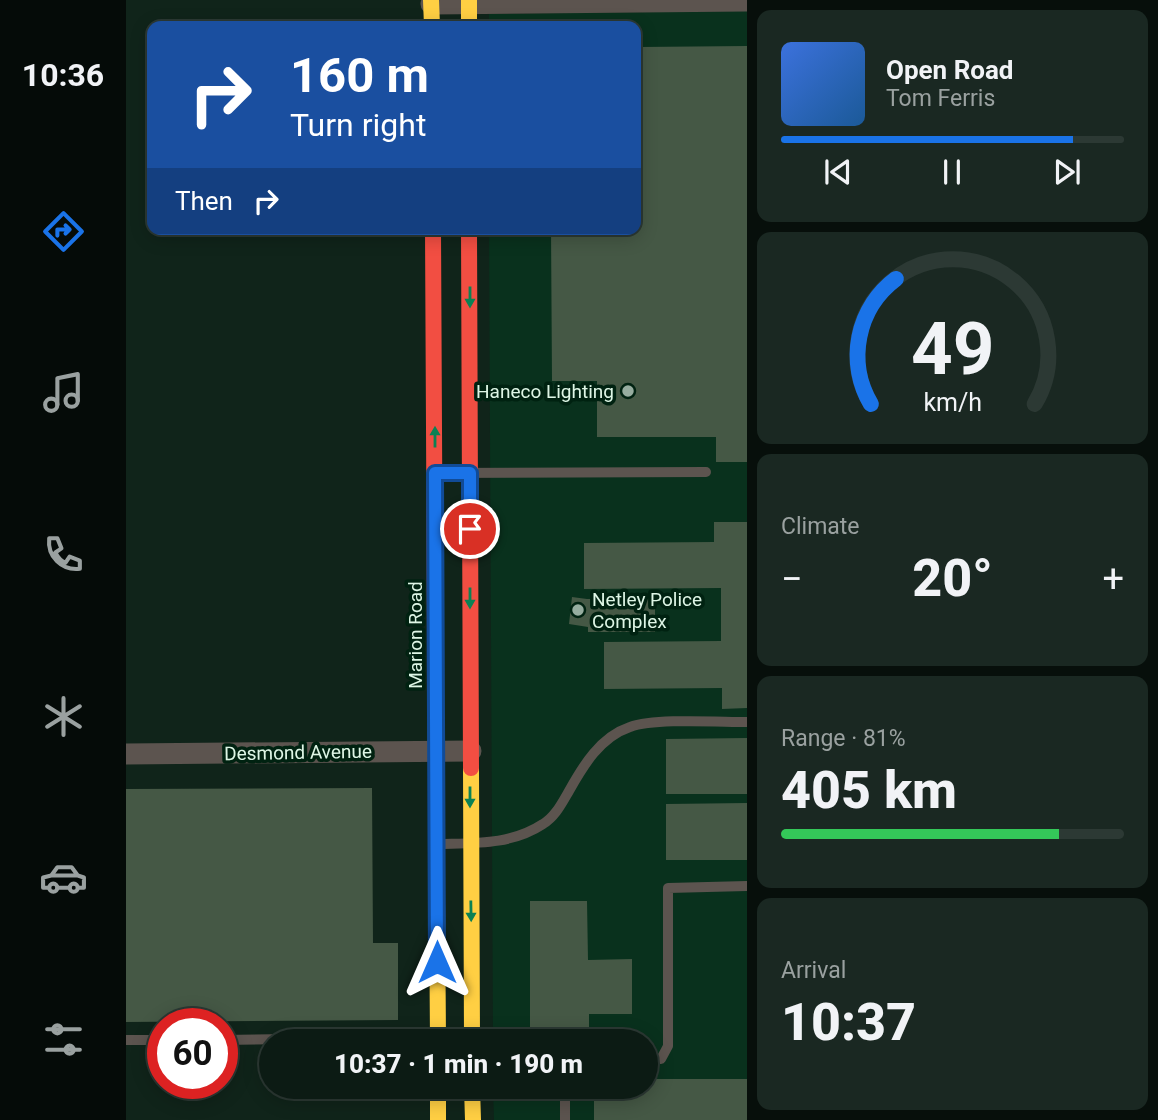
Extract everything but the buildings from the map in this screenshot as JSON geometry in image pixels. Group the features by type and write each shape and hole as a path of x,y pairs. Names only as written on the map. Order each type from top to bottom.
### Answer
{"main road":[{"path":"431,2 432,21"},
{"path":"469,2 469,21"},
{"name":"Marion Road","path":"433,235 438,1029"},
{"path":"469,235 472,1029"},
{"path":"438,1099 438,1120"},
{"path":"472,1099 473,1120"}],"street":[{"path":"431,2 747,1"},
{"name":"Desmond Avenue","path":"126,754 471,751"}],"lane":[{"path":"435,473 706,472"},
{"path":"436,844 494,842 518,836 544,824 559,809 595,750 629,727 650,723 747,722"},
{"path":"658,1059 661,1059 668,1046 668,888 747,886"},
{"path":"126,1040 147,1040"},
{"path":"238,1040 259,1040"},
{"path":"565,1099 565,1120"}],"shaded area":[{"path":"747,11 747,1120 494,1120 493,1099 658,1099 658,1029 493,1029 489,235 641,235 641,21 489,21 489,14"}],"traffic: slow":[{"path":"431,0 432,21"},
{"path":"469,0 469,21"},
{"path":"435,628 438,1029"},
{"path":"471,768 472,1029"},
{"path":"438,1099 438,1120"},
{"path":"472,1099 473,1120"}],"traffic: jam":[{"path":"433,235 435,628"},
{"path":"469,235 471,768"}],"place":[{"name":"Haneco Lighting","path":"628,391"},
{"name":"Netley Police Complex","path":"578,610"}],"route":[{"path":"437,962 435,473 470,473 470,529"}]}
